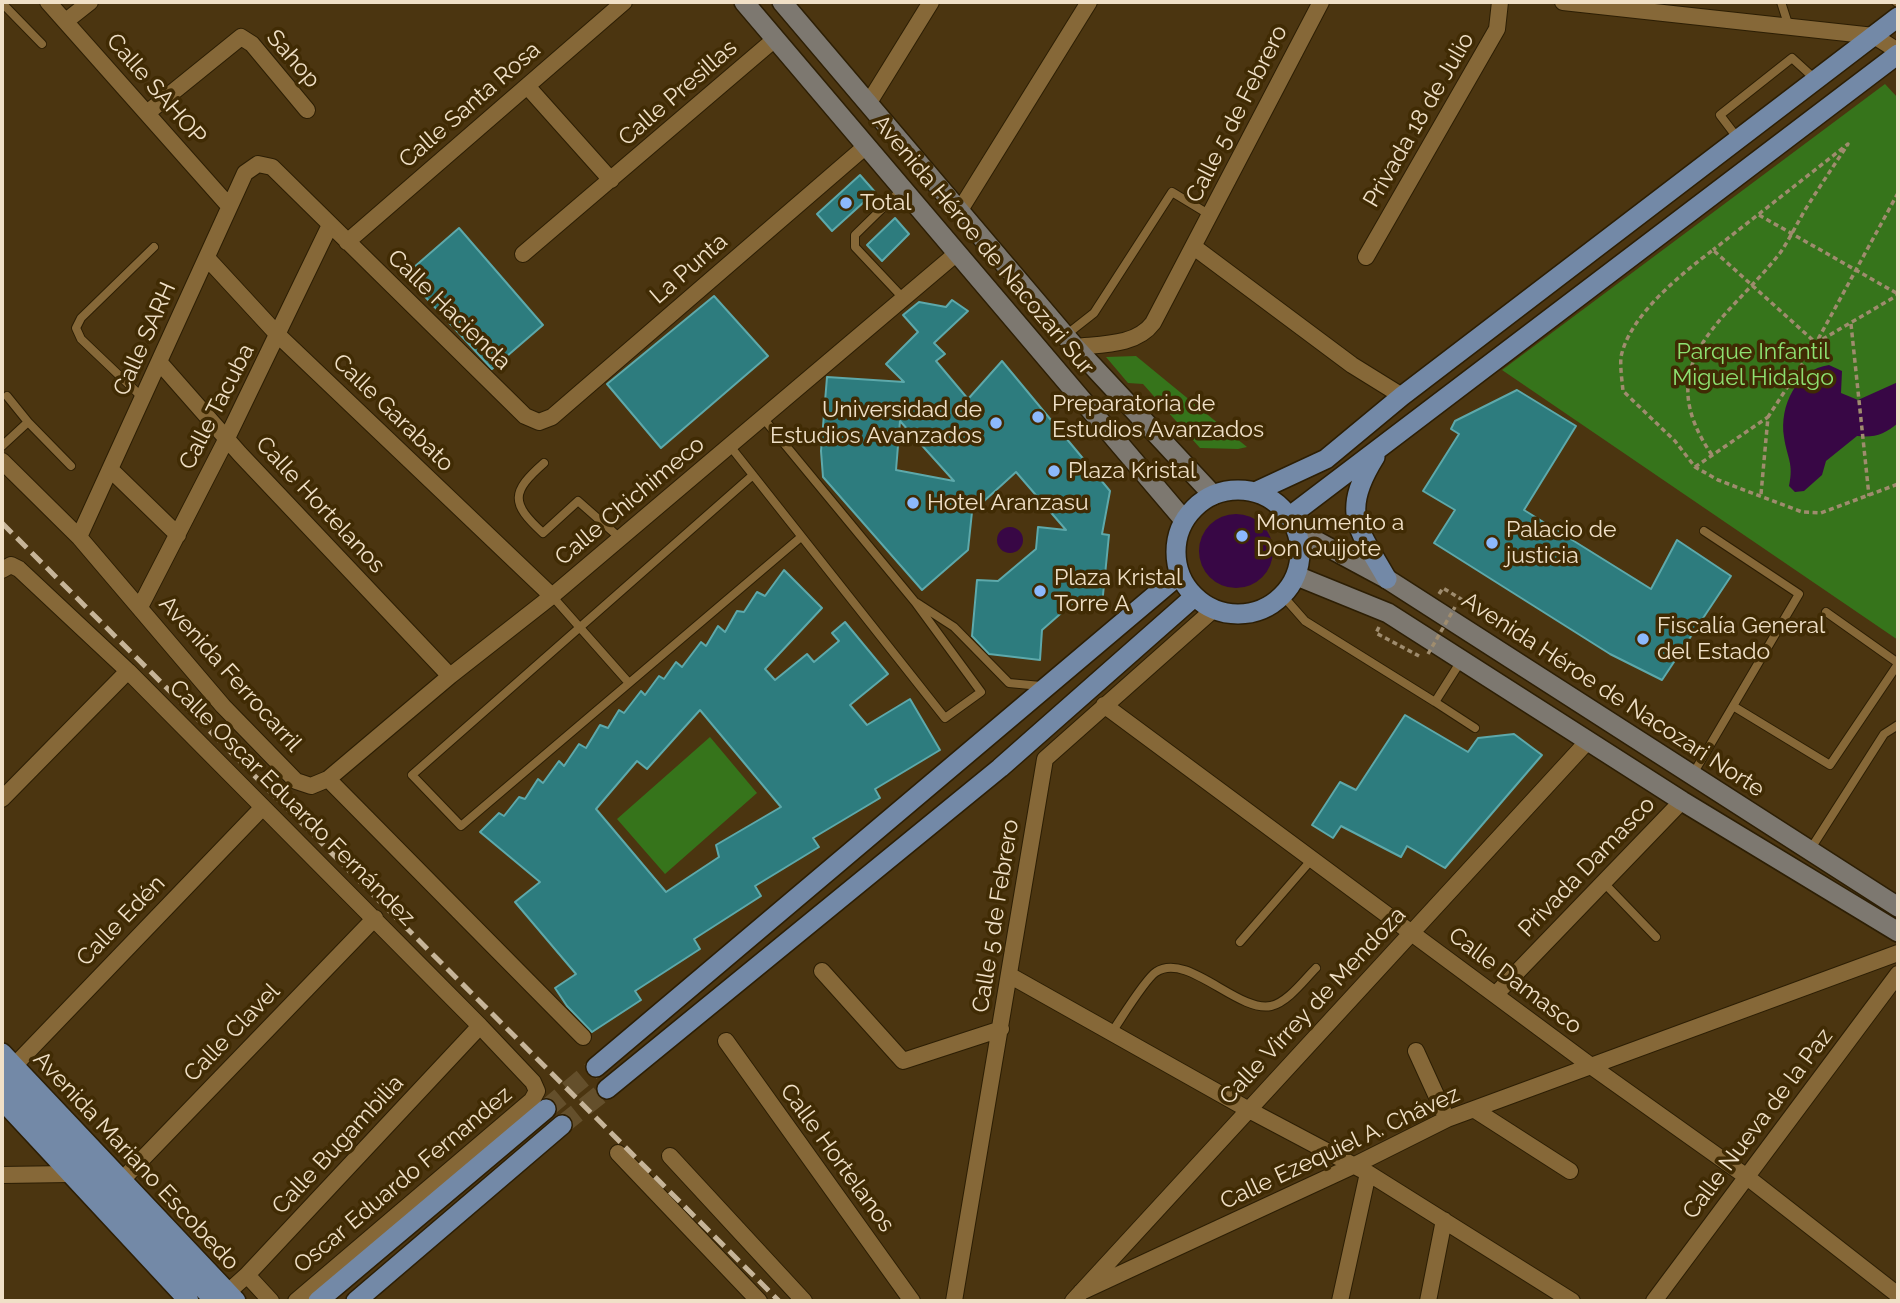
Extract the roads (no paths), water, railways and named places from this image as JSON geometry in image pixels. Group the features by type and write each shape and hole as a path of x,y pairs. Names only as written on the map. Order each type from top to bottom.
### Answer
{"main road":[{"name":"Avenida Héroe de Nacozari Sur","path":"744,2 1184,520"},
{"name":"Avenida Héroe de Nacozari Sur","path":"782,2 1070,342 1213,495"},
{"path":"1255,492 1326,459 1402,396 1898,17"},
{"path":"1294,524 1380,450 1898,52"},
{"path":"1380,450 1366,472 1357,496 1356,525 1387,579"},
{"path":"1233,490 1255,492 1273,500 1294,524 1301,551 1297,576 1283,596 1263,610 1236,615 1213,610 1194,597 1180,575 1176,543 1184,520 1195,507 1213,495 1233,490"},
{"name":"Avenida Héroe de Nacozari Norte","path":"1294,524 1387,579 1898,907"},
{"path":"596,1067 1180,575"},
{"path":"1297,576 1388,614 1682,801 1898,932"},
{"path":"607,1088 1000,768 1194,597"},
{"path":"6,1065 225,1297"},
{"name":"Avenida Mariano Escobedo","path":"6,1065 123,1179 225,1297"},
{"path":"2,1100 189,1301"},
{"path":"318,1301 542,1100"},
{"path":"359,1300 562,1125"}],"street":[{"name":"Calle SAHOP","path":"48,2 229,206"},
{"path":"66,21 90,2"},
{"name":"Calle Santa Rosa","path":"346,242 624,2"},
{"path":"868,104 931,2"},
{"path":"960,210 1088,2"},
{"name":"Calle 5 de Febrero","path":"1070,342 1130,340 1145,334 1194,247 1321,2"},
{"name":"Privada 18 de Julio","path":"1366,257 1497,29 1500,2"},
{"path":"1563,2 1874,36 1898,52"},
{"name":"Sahop","path":"147,113 241,37 251,44 307,110"},
{"name":"Calle Presillas","path":"523,254 775,39"},
{"path":"527,86 611,180"},
{"name":"La Punta","path":"539,422 552,417 866,146"},
{"name":"Calle Hacienda","path":"258,164 272,167 525,416 539,422"},
{"name":"Calle SARH","path":"79,537 144,399 229,206 245,173 258,164"},
{"name":"Calle Tacuba","path":"140,607 227,438 330,225"},
{"path":"1194,247 1352,365 1402,396"},
{"name":"Calle Chichimeco","path":"328,779 450,676 621,539 957,253"},
{"name":"Calle Garabato","path":"207,258 278,335 552,596"},
{"name":"Calle Hortelanos","path":"160,363 450,676"},
{"name":"Avenida Ferrocarril","path":"2,461 79,537 223,706 296,781 311,786 328,779"},
{"path":"111,470 178,535"},
{"name":"Calle Oscar Eduardo Fernández","path":"2,570 11,565 19,569 128,671 480,1026 533,1082 542,1100"},
{"name":"Calle 5 de Febrero","path":"954,1301 1045,760 1213,610"},
{"path":"2,799 128,671"},
{"name":"Calle Damasco","path":"1104,705 1591,1066 1747,1177 1898,1295"},
{"name":"Calle Virrey de Mendoza","path":"1077,1297 1587,741"},
{"path":"328,779 583,1037"},
{"name":"Privada Damasco","path":"1496,994 1605,884 1682,801"},
{"name":"Calle Edén","path":"6,1065 262,808"},
{"name":"Calle Clavel","path":"123,1179 375,918"},
{"name":"Calle Ezequiel A. Chávez","path":"1077,1297 1362,1169 1447,1119 1898,953"},
{"path":"822,971 903,1061 1001,1028"},
{"name":"Calle Nueva de la Paz","path":"1654,1301 1898,974"},
{"path":"1009,975 1249,1110 1362,1169 1572,1301"},
{"name":"Calle Bugambilia","path":"225,1297 480,1026"},
{"name":"Calle Hortelanos","path":"726,1041 912,1301"},
{"path":"1416,1051 1447,1119"},
{"name":"Oscar Eduardo Fernandez","path":"296,1301 532,1100 542,1100"},
{"path":"1475,1110 1570,1171"},
{"path":"618,1153 759,1301"},
{"path":"670,1156 804,1301"},
{"path":"1340,1301 1362,1169"},
{"path":"2,1175 69,1174"},
{"path":"1429,1301 1444,1220"},
{"path":"247,1275 271,1301"}],"lane":[{"path":"1780,2 1789,27"},
{"path":"2,3 43,44"},
{"path":"1739,140 1720,115 1792,58 1818,80"},
{"path":"902,189 855,235 855,247 904,299"},
{"path":"1070,342 1094,313 1172,192 1210,215"},
{"path":"144,399 81,339 76,328 80,318 154,247"},
{"path":"7,396 71,466"},
{"path":"730,446 945,718 981,692 915,602 763,418"},
{"path":"2,446 28,422"},
{"path":"544,463 522,483 517,498 520,510 543,533 578,501 621,539"},
{"path":"753,475 412,775 461,826 802,537"},
{"path":"1693,774 1799,594 1704,531"},
{"path":"552,596 629,683"},
{"path":"1283,596 1305,621 1475,728"},
{"path":"915,602 954,627 1009,683 1021,687 1048,686"},
{"path":"1733,706 1830,765 1898,664 1826,612"},
{"path":"1435,702 1461,661"},
{"path":"1810,850 1884,734 1898,725"},
{"path":"1240,942 1313,858"},
{"path":"1605,884 1656,937"},
{"path":"1112,1032 1156,972 1170,967 1185,970 1256,1005 1271,1006 1284,999 1315,968"}],"tunnel":[{"path":"546,1109 596,1067"},
{"path":"562,1125 607,1089"}],"railway":[{"path":"2,523 779,1301"}],"place":[{"name":"Total","path":"846,203"},
{"name":"Preparatoria de Estudios Avanzados","path":"1038,417"},
{"name":"Universidad de Estudios Avanzados","path":"996,423"},
{"name":"Plaza Kristal","path":"1054,471"},
{"name":"Hotel Aranzasu","path":"913,503"},
{"name":"Monumento a Don Quijote","path":"1242,536"},
{"name":"Palacio de justicia","path":"1492,543"},
{"name":"Plaza Kristal Torre A","path":"1040,591"},
{"name":"Fiscalía General del Estado","path":"1643,639"}],"park label":[{"name":"Parque Infantil Miguel Hidalgo","path":"1753,365"}]}
